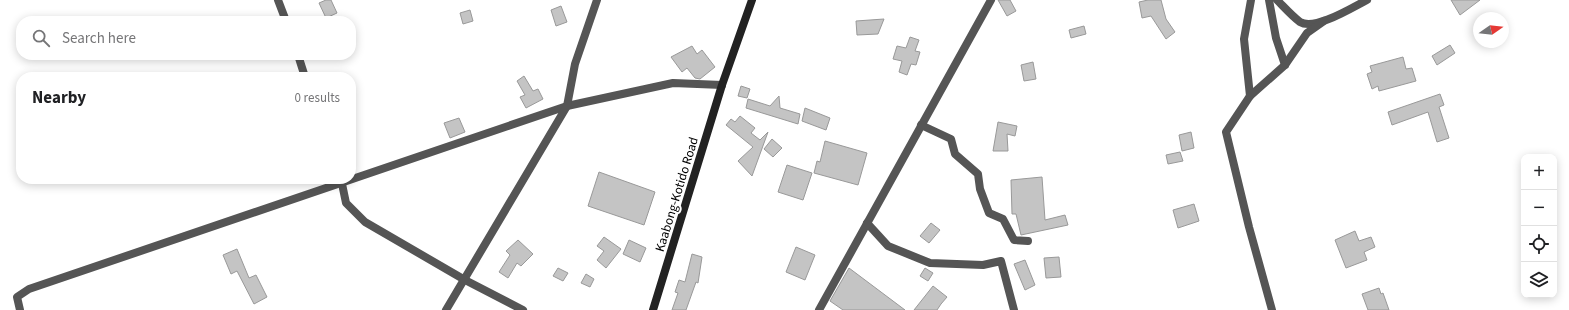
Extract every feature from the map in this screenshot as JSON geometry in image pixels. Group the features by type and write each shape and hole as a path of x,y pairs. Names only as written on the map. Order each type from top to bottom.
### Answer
{"main road":[{"name":"Kaabong-Kotido Road","path":"653,310 722,84 752,0"}],"street":[{"path":"278,0 284,16"},
{"path":"446,310 567,106 575,64 598,0"},
{"path":"819,310 991,0"},
{"path":"1250,96 1244,39 1251,0"},
{"path":"1269,0 1276,38 1285,65"},
{"path":"1277,0 1301,23 1314,24 1324,21"},
{"path":"1272,310 1249,227 1226,132 1250,96 1285,65 1307,33 1324,21 1367,0"},
{"path":"300,60 303,72"},
{"path":"356,176 567,106 673,83 722,84"},
{"path":"921,125 951,139 955,154 978,174 980,189 989,213 1003,219 1014,240 1028,241"},
{"path":"20,310 17,297 29,289 332,184"},
{"path":"342,184 346,203 365,222 464,280 523,310"},
{"path":"867,223 888,246 930,263 982,265 1001,262 1014,310"}],"building":[{"path":"326,0 331,0 337,13 330,16 325,16 319,3"},
{"path":"998,0 1010,0 1016,11 1007,16"},
{"path":"1161,0 1166,19 1175,32 1166,39 1151,16 1142,18 1139,2"},
{"path":"1451,0 1480,0 1460,15"},
{"path":"561,6 567,22 556,26 551,10"},
{"path":"470,10 473,21 463,24 460,13"},
{"path":"884,19 878,34 857,35 856,21"},
{"path":"1084,26 1086,34 1071,38 1069,30"},
{"path":"910,37 919,40 915,51 920,52 916,65 911,64 907,75 899,72 902,61 893,59 897,46 906,48"},
{"path":"1450,45 1455,53 1437,65 1432,56"},
{"path":"692,46 697,54 702,50 715,67 700,79 695,78 687,68 682,72 671,57"},
{"path":"1403,57 1406,69 1412,68 1416,81 1379,91 1378,86 1372,89 1367,74 1372,72 1370,66"},
{"path":"1033,62 1036,79 1024,81 1021,65"},
{"path":"524,76 533,91 538,89 543,99 526,108 520,97 525,95 517,81"},
{"path":"741,86 750,89 747,98 738,96"},
{"path":"1440,94 1444,105 1439,107 1449,138 1437,142 1428,112 1392,125 1388,112"},
{"path":"779,96 780,108 800,114 798,124 746,108 748,99 770,106"},
{"path":"805,108 830,118 826,130 802,121"},
{"path":"740,116 755,128 751,133 760,140 768,132 752,176 738,161 753,147 726,125 731,119 735,122"},
{"path":"459,118 465,132 450,138 444,123"},
{"path":"998,122 1017,126 1015,136 1007,134 1008,151 993,151"},
{"path":"1191,132 1194,148 1182,151 1179,135"},
{"path":"772,139 782,148 773,157 764,149"},
{"path":"825,141 867,153 858,185 814,173 817,161 820,162"},
{"path":"1180,152 1183,161 1168,164 1166,155"},
{"path":"787,165 812,173 803,200 778,192"},
{"path":"599,172 655,192 644,225 588,206"},
{"path":"1042,177 1045,220 1065,215 1068,225 1021,235 1016,214 1012,214 1011,180"},
{"path":"1194,204 1199,221 1178,228 1173,210"},
{"path":"931,223 940,230 929,243 920,236"},
{"path":"1355,231 1359,241 1371,237 1375,247 1364,252 1367,260 1346,268 1335,240"},
{"path":"604,237 621,249 606,268 597,260 604,251 597,246"},
{"path":"518,240 533,254 521,266 517,263 508,278 499,272 510,255 506,251"},
{"path":"629,240 646,248 640,262 623,254"},
{"path":"796,247 815,255 805,280 786,272"},
{"path":"237,249 249,278 256,275 267,297 254,304 237,271 231,274 223,255"},
{"path":"692,254 702,257 698,283 696,282 686,310 672,310 678,293 675,292 679,280 685,282"},
{"path":"1059,257 1061,277 1046,278 1044,258"},
{"path":"1025,260 1035,285 1025,290 1014,264"},
{"path":"558,268 568,273 563,281 553,276"},
{"path":"849,268 905,310 843,310 830,301"},
{"path":"925,268 933,273 928,281 920,276"},
{"path":"586,274 594,279 590,287 581,283"},
{"path":"933,286 947,297 937,310 914,310"},
{"path":"1379,288 1381,294 1383,293 1389,310 1368,310 1362,294"}]}
